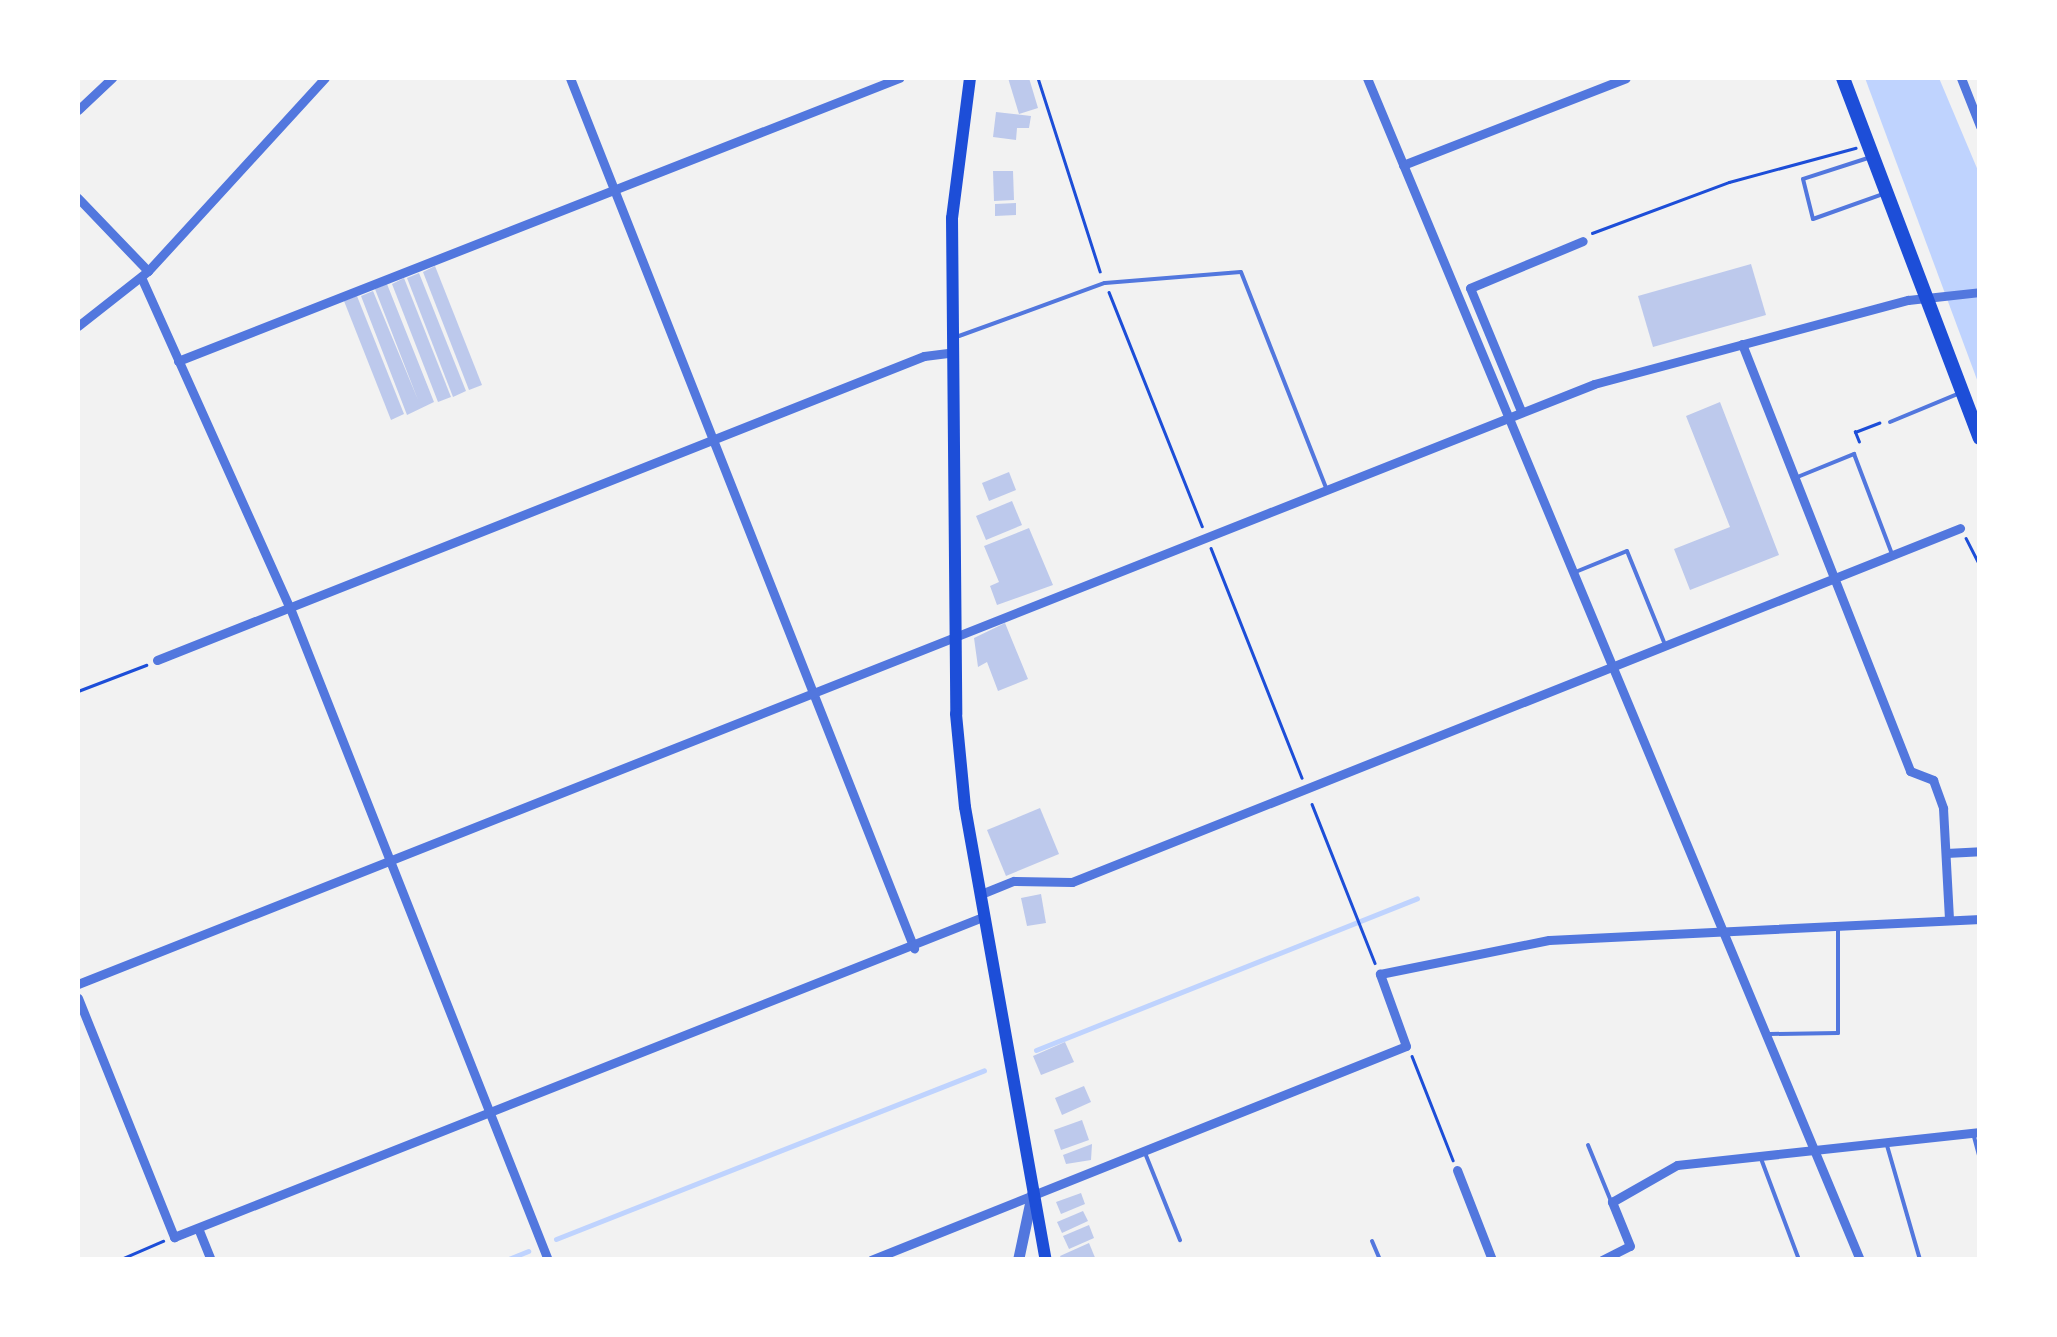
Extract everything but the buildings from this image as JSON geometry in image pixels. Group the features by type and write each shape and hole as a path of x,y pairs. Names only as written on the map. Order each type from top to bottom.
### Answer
{"main road":[{"path":"970,78 952,218 953,637 964,807 1046,1260"},
{"path":"1844,78 1888,192 1935,296 1962,392 1980,438"}],"street":[{"path":"78,110 112,78"},
{"path":"78,326 144,274 325,78"},
{"path":"570,78 914,948"},
{"path":"178,361 899,78"},
{"path":"1367,78 1860,1260"},
{"path":"1403,166 1626,78"},
{"path":"1961,78 1980,126"},
{"path":"78,198 144,274 178,361 290,608 548,1260"},
{"path":"1521,411 1470,288 1583,241"},
{"path":"78,984 1594,384 1935,296 1980,292"},
{"path":"1469,321 1481,316"},
{"path":"1742,344 1910,771 1932,780 1943,808 1949,920"},
{"path":"157,660 924,356 950,353"},
{"path":"981,894 1014,881 1072,882 1960,528"},
{"path":"1946,853 1980,851"},
{"path":"78,998 174,1237 914,948 985,916"},
{"path":"870,1260 1406,1046 1380,974 1516,944 1980,919"},
{"path":"1602,1260 1630,1246 1612,1202 1676,1166 1976,1132"},
{"path":"1457,1170 1492,1260"},
{"path":"1018,1260 1032,1194"},
{"path":"198,1228 211,1260"}],"lane":[{"path":"1873,150 1803,179 1800,186 1813,219 1888,192"},
{"path":"950,336 972,336 1105,283 1241,272 1326,488"},
{"path":"1890,422 1962,392"},
{"path":"1795,478 1854,454 1892,554"},
{"path":"1573,573 1627,552 1666,646"},
{"path":"1765,1034 1838,1033 1838,924"},
{"path":"1976,1132 1980,1160"},
{"path":"1886,1142 1920,1260"},
{"path":"1588,1145 1612,1202"},
{"path":"1143,1149 1180,1240"},
{"path":"1760,1156 1799,1260"},
{"path":"1372,1241 1380,1260"}],"path":[{"path":"1038,78 1105,283 1380,974"},
{"path":"1583,241 1598,229 1729,182 1873,150"},
{"path":"1854,454 1862,450 1855,432 1890,422"},
{"path":"1960,528 1980,565"},
{"path":"78,691 157,660"},
{"path":"1406,1046 1457,1170"},
{"path":"118,1260 174,1237"}],"water":[{"path":"1865,78 1939,78 1979,173 1979,385"}],"waterway":[{"path":"1036,1050 1417,898"},
{"path":"556,1239 984,1070"},
{"path":"506,1260 528,1251"}]}
